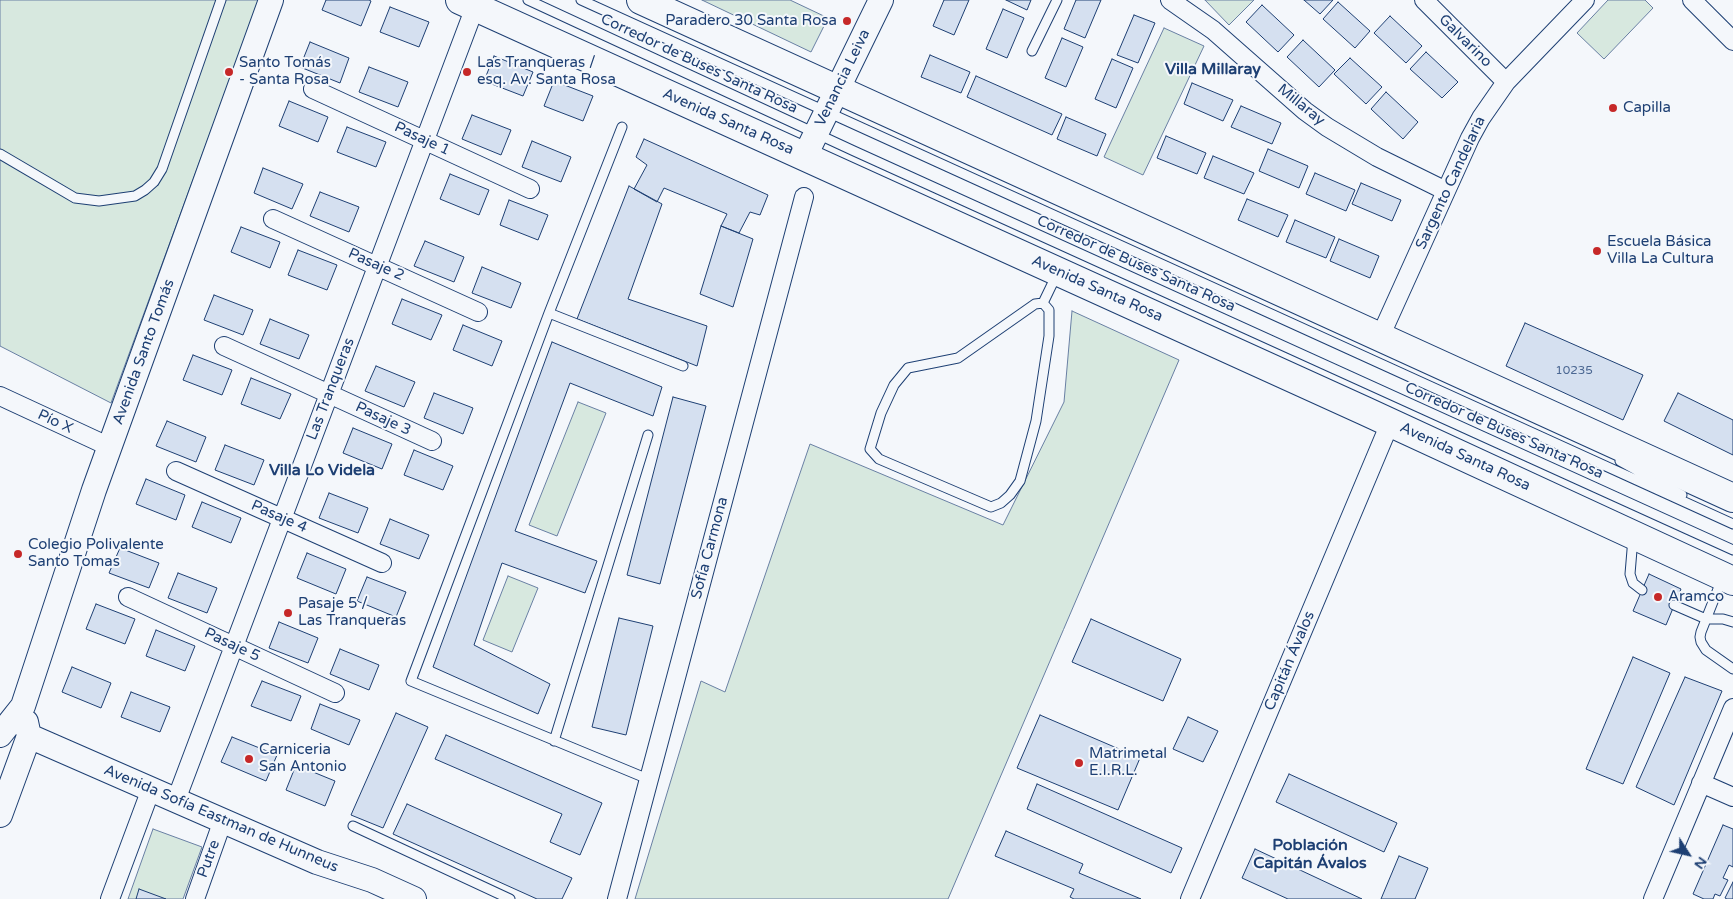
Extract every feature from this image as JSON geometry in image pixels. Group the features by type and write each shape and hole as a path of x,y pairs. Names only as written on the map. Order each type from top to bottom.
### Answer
{"main road":[{"name":"Avenida Santo Tomás","path":"0,735 22,706 110,447 271,0"},
{"name":"Avenida Santa Rosa","path":"641,0 821,123 1058,272 1728,578"},
{"name":"Venancia Leiva","path":"821,123 880,0"},
{"name":"Avenida Santa Rosa","path":"467,4 821,123 1380,337 1550,414 1731,514"},
{"path":"0,815 29,736 22,706"},
{"path":"0,739 29,736"},
{"name":"Avenida Sofía Eastman de Hunneus","path":"29,736 317,862 372,880 414,899"}],"street":[{"name":"Millaray","path":"1170,0 1213,30 1327,127 1377,157 1446,191"},
{"name":"Galvarino","path":"1424,0 1506,82"},
{"path":"1692,0 1733,41"},
{"name":"Sargento Candelaria","path":"1380,337 1481,118 1506,82 1581,2"},
{"name":"Las Tranqueras","path":"176,800 424,140 467,4"},
{"name":"Pasaje 1","path":"314,89 530,188"},
{"name":"Sofía Carmona","path":"617,899 804,197"},
{"name":"Pasaje 2","path":"273,219 478,312"},
{"name":"Pasaje 3","path":"224,346 432,441"},
{"name":"Pío X","path":"0,396 110,447"},
{"name":"Capitán Ávalos","path":"1190,899 1390,423"},
{"name":"Pasaje 4","path":"176,471 382,563"},
{"name":"Pasaje 5","path":"128,597 335,693"},
{"path":"1652,899 1701,783 1729,728 1733,708"},
{"path":"1701,783 1733,797"},
{"path":"110,899 151,789"},
{"name":"Putre","path":"194,899 223,820"}],"lane":[{"path":"0,154 75,198 99,201 135,196 145,190 154,182 162,169 221,0"},
{"name":"Corredor de Buses Santa Rosa","path":"528,0 821,123 1731,514"},
{"name":"Corredor de Buses Santa Rosa","path":"581,0 821,123 1733,550"},
{"path":"1032,51 1057,0"},
{"path":"622,127 549,313 411,681 648,780"},
{"path":"1043,304 1058,272"},
{"path":"1035,304 1043,304 1049,310 1049,336 1036,421 1020,481 1010,495 1001,503 991,507 879,459 870,449 881,412 894,385 908,368 958,358 1035,304"},
{"path":"549,313 683,366"},
{"path":"1550,414 1593,445"},
{"path":"554,741 648,435"},
{"path":"1614,458 1731,514"},
{"path":"1634,536 1630,574 1633,583 1642,590"},
{"path":"1728,578 1700,632 1703,647 1710,654 1733,669"},
{"path":"1674,605 1706,619 1723,619 1733,622"},
{"path":"353,826 510,899"}],"shaded area":[{"path":"0,0 259,0 111,403 0,346"},
{"path":"702,0 790,0 828,18 811,52"},
{"path":"1205,0 1254,0 1229,25"},
{"path":"1608,0 1645,0 1653,8 1604,59 1577,33"},
{"path":"1164,28 1204,46 1143,175 1104,157"},
{"path":"1072,311 1179,360 948,899 635,899 701,681 725,692 810,444 1003,525 1064,402"},
{"path":"578,402 606,413 557,536 529,525"},
{"path":"508,576 538,588 512,652 483,640"},
{"path":"153,829 202,847 183,899 128,899"}],"building":[{"path":"326,0 371,1 361,26 322,10"},
{"path":"944,0 969,0 954,35 933,26"},
{"path":"1006,0 1031,0 1027,10"},
{"path":"1076,0 1101,0 1085,38 1064,29"},
{"path":"1304,0 1333,0 1320,14"},
{"path":"1338,2 1370,31 1355,48 1323,19"},
{"path":"1262,5 1294,35 1278,52 1246,22"},
{"path":"390,7 429,22 419,47 380,32"},
{"path":"1003,9 1024,18 1007,58 986,49"},
{"path":"1134,15 1155,23 1138,63 1117,55"},
{"path":"1390,16 1422,46 1406,63 1374,33"},
{"path":"1062,38 1083,47 1066,87 1045,78"},
{"path":"1303,40 1335,70 1319,87 1287,57"},
{"path":"310,42 349,58 340,83 300,67"},
{"path":"1426,52 1458,82 1442,98 1410,69"},
{"path":"930,55 970,72 961,93 921,77"},
{"path":"494,56 533,72 523,96 484,81"},
{"path":"1350,58 1382,87 1366,104 1334,74"},
{"path":"1112,59 1133,68 1116,108 1095,99"},
{"path":"369,67 408,82 398,107 359,92"},
{"path":"976,76 1062,114 1052,135 967,97"},
{"path":"554,81 593,96 583,121 544,106"},
{"path":"1192,83 1233,100 1223,121 1184,104"},
{"path":"1386,92 1418,122 1403,139 1371,109"},
{"path":"289,101 328,117 318,142 279,126"},
{"path":"1241,106 1281,123 1272,144 1231,127"},
{"path":"472,115 511,130 501,155 462,139"},
{"path":"1066,117 1106,134 1097,156 1057,139"},
{"path":"347,127 386,142 376,167 337,152"},
{"path":"1166,136 1206,153 1197,174 1157,158"},
{"path":"644,139 768,195 760,215 750,212 739,233 721,226 727,214 664,188 657,202 634,189 647,165 636,157"},
{"path":"532,141 571,157 561,182 522,167"},
{"path":"1268,149 1308,166 1299,188 1259,171"},
{"path":"1213,156 1254,173 1244,194 1204,178"},
{"path":"263,168 303,184 292,209 254,193"},
{"path":"1315,173 1355,190 1346,211 1306,194"},
{"path":"450,174 489,190 479,215 440,199"},
{"path":"1361,183 1401,200 1392,221 1352,204"},
{"path":"629,186 662,204 628,299 707,326 697,366 577,319"},
{"path":"320,192 359,207 349,232 310,216"},
{"path":"1247,199 1288,215 1278,237 1238,220"},
{"path":"509,200 548,215 538,240 500,225"},
{"path":"1295,220 1335,237 1326,258 1286,242"},
{"path":"721,226 753,239 733,307 700,294"},
{"path":"241,227 280,242 270,268 231,252"},
{"path":"1339,239 1379,256 1370,278 1330,261"},
{"path":"425,241 464,257 454,282 414,266"},
{"path":"298,250 337,265 327,290 288,275"},
{"path":"482,267 521,283 511,308 472,293"},
{"path":"214,295 253,310 243,335 204,320"},
{"path":"402,299 442,315 431,340 392,324"},
{"path":"270,319 309,335 299,359 260,344"},
{"path":"1525,323 1643,375 1623,420 1506,366"},
{"path":"463,325 502,341 492,366 453,350"},
{"path":"552,342 662,387 653,416 570,383 515,531 597,561 585,593 502,563 474,645 550,684 538,714 433,667"},
{"path":"193,355 232,370 222,395 183,380"},
{"path":"376,366 415,382 404,407 365,391"},
{"path":"251,378 291,394 280,419 241,404"},
{"path":"434,393 473,408 463,434 424,418"},
{"path":"1678,393 1733,420 1733,455 1664,421"},
{"path":"673,397 706,406 660,584 627,575"},
{"path":"167,421 206,437 196,462 156,446"},
{"path":"353,428 392,444 382,469 343,453"},
{"path":"225,445 264,460 254,485 215,470"},
{"path":"414,450 453,466 443,490 404,475"},
{"path":"146,479 185,495 176,520 136,504"},
{"path":"329,493 368,508 358,533 319,518"},
{"path":"202,502 241,518 231,543 192,527"},
{"path":"390,519 429,535 419,559 380,544"},
{"path":"120,548 159,563 149,588 109,573"},
{"path":"307,553 346,569 336,594 297,578"},
{"path":"178,573 217,588 207,613 168,598"},
{"name":"Aramco","path":"1649,574 1681,589 1666,625 1633,611"},
{"path":"367,577 406,592 396,617 357,601"},
{"path":"96,604 135,619 125,644 86,629"},
{"path":"619,618 653,626 626,735 592,727"},
{"path":"1091,619 1181,659 1163,701 1072,662"},
{"path":"279,622 318,638 308,663 269,648"},
{"path":"156,630 195,646 185,671 146,656"},
{"path":"340,649 379,665 369,690 330,674"},
{"path":"1633,657 1670,673 1623,784 1586,769"},
{"path":"72,667 111,683 101,708 62,692"},
{"path":"1685,677 1722,691 1674,805 1636,787"},
{"path":"262,681 301,696 291,721 251,706"},
{"path":"131,692 170,707 160,732 121,717"},
{"path":"320,704 360,720 349,745 311,729"},
{"path":"396,713 428,727 383,828 351,815"},
{"name":"Matrimetal E.I.R.L.","path":"1040,715 1140,758 1118,810 1017,768"},
{"path":"1188,717 1218,731 1203,762 1173,749"},
{"path":"446,735 602,803 580,855 550,842 562,814 435,759"},
{"name":"Carniceria San Antonio","path":"232,737 277,755 266,781 221,762"},
{"path":"296,765 335,781 325,806 286,790"},
{"path":"1289,774 1397,823 1384,852 1276,802"},
{"path":"1037,784 1182,848 1171,873 1027,809"},
{"path":"407,804 572,878 562,899 537,899 393,834"},
{"path":"1723,825 1733,829 1733,867 1729,865 1723,878 1728,880 1720,896 1715,894 1713,899 1704,899 1693,894"},
{"path":"1006,831 1083,864 1079,873 1141,899 1074,899 1070,897 1074,889 995,856"},
{"path":"1255,849 1362,899 1288,899 1242,878"},
{"path":"1399,856 1428,868 1415,899 1381,899"},
{"path":"1733,882 1733,899 1727,899 1725,898"},
{"path":"139,889 166,899 136,899"}],"place":[{"name":"Paradero 30 Santa Rosa","path":"847,21"},
{"name":"Santo Tomás - Santa Rosa","path":"229,72"},
{"name":"Las Tranqueras / esq. Av. Santa Rosa","path":"467,72"},
{"name":"Capilla","path":"1613,108"},
{"name":"Escuela Básica Villa La Cultura","path":"1597,251"},
{"name":"Colegio Polivalente Santo Tomas","path":"18,554"},
{"name":"Aramco","path":"1658,597"},
{"name":"Pasaje 5 / Las Tranqueras","path":"288,613"},
{"name":"Carniceria San Antonio","path":"249,759"},
{"name":"Matrimetal E.I.R.L.","path":"1079,763"}],"district":[{"name":"Villa Millaray","path":"1213,70"},
{"name":"Villa Lo Videla","path":"322,471"},
{"name":"Población Capitán Ávalos","path":"1310,855"}]}
